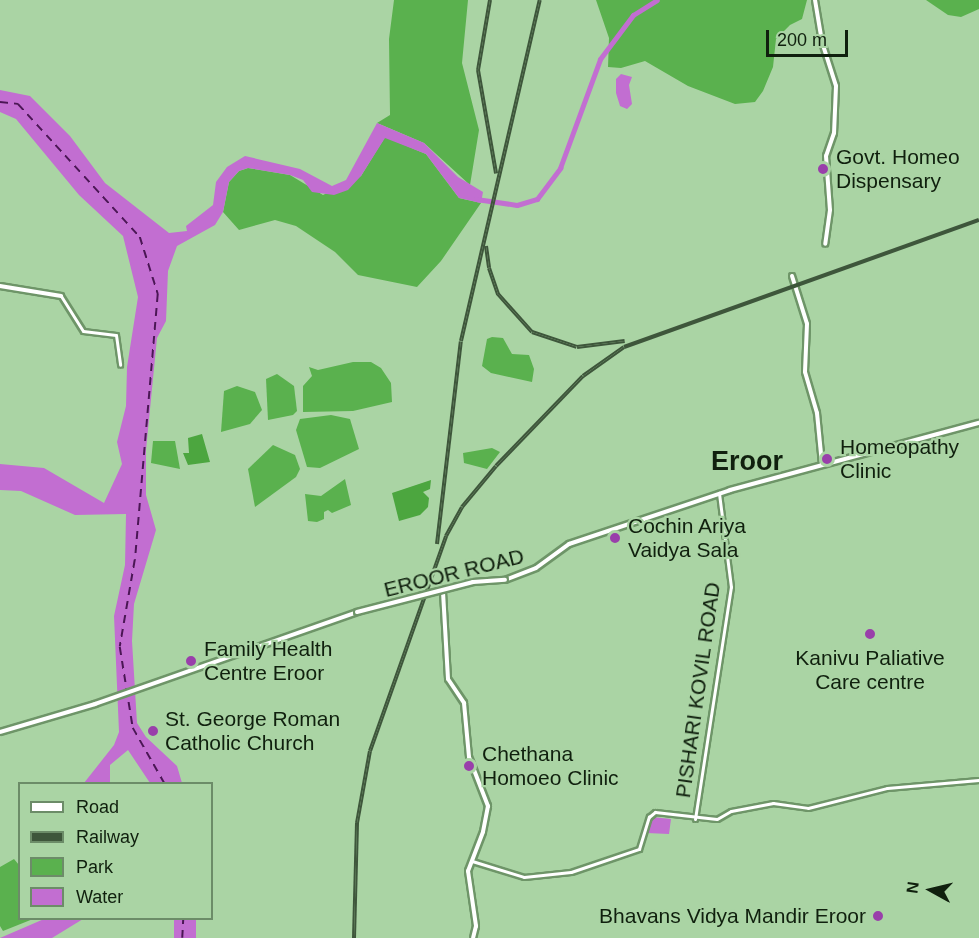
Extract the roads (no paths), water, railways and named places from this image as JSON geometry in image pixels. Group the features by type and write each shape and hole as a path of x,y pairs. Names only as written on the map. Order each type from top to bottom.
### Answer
{"main road":[{"path":"815,0 836,87 834,133 826,156 830,210 825,244"},
{"path":"792,276 807,324 805,372 817,413 822,464"},
{"path":"0,286 61,296"},
{"name":"EROOR ROAD","path":"0,732 105,700 357,612 472,582 505,580 536,568 568,544 719,493 979,423"},
{"path":"443,590 448,679 464,703 469,757 488,806 483,832 468,871 476,926 473,938"}],"street":[{"path":"61,296 83,330 116,335 120,365"},
{"name":"PISHARI KOVIL ROAD","path":"695,819 731,587 719,493"},
{"path":"471,861 524,877 571,872 639,849 648,817 656,812 695,819 717,819 731,811 772,803 808,808 887,788 979,780"}],"water":[{"path":"621,74 632,77 629,85 632,104 627,109 620,106 616,93 616,79"},
{"path":"0,90 30,96 70,136 105,183 169,233 187,231 186,226 213,205 216,182 227,167 245,156 300,169 332,186 346,180 377,123 424,143 458,177 483,192 481,203 459,198 426,154 385,138 361,176 348,190 334,195 312,192 303,180 290,175 248,168 239,171 229,182 223,212 215,225 177,246 168,271 166,321 157,338 146,450 146,495 156,530 134,604 132,641 137,723 146,737 177,766 182,782 149,782 128,750 110,765 110,782 85,782 114,745 119,732 114,616 125,565 126,514 75,515 21,491 0,490 0,464 44,468 104,503 122,464 117,442 126,406 127,367 138,297 123,236 79,195 16,119 0,112"},
{"path":"652,817 671,819 669,834 647,833"},
{"path":"42,920 81,920 52,938 0,938"},
{"path":"174,920 196,920 196,938 174,938"}],"waterway":[{"path":"476,199 517,205 537,199 560,168 600,59 633,15 657,0"}],"railway":[{"path":"490,0 478,70 496,173"},
{"path":"437,544 461,341 540,0"},
{"path":"354,938 357,823 370,751 446,536 462,507 496,466 583,376 624,347 979,220"},
{"path":"486,246 489,268 498,294 532,332 577,347 625,341"}],"place":[{"name":"Govt. Homeo Dispensary","path":"823,169"},
{"name":"Homeopathy Clinic","path":"827,459"},
{"name":"Cochin Ariya Vaidya Sala","path":"615,538"},
{"name":"Kanivu Paliative Care centre","path":"870,634"},
{"name":"Family Health Centre Eroor","path":"191,661"},
{"name":"St. George Roman Catholic Church","path":"153,731"},
{"name":"Chethana Homoeo Clinic","path":"469,766"},
{"name":"Bhavans Vidya Mandir Eroor","path":"878,916"}],"district":[{"name":"Eroor","path":"747,462"}]}
